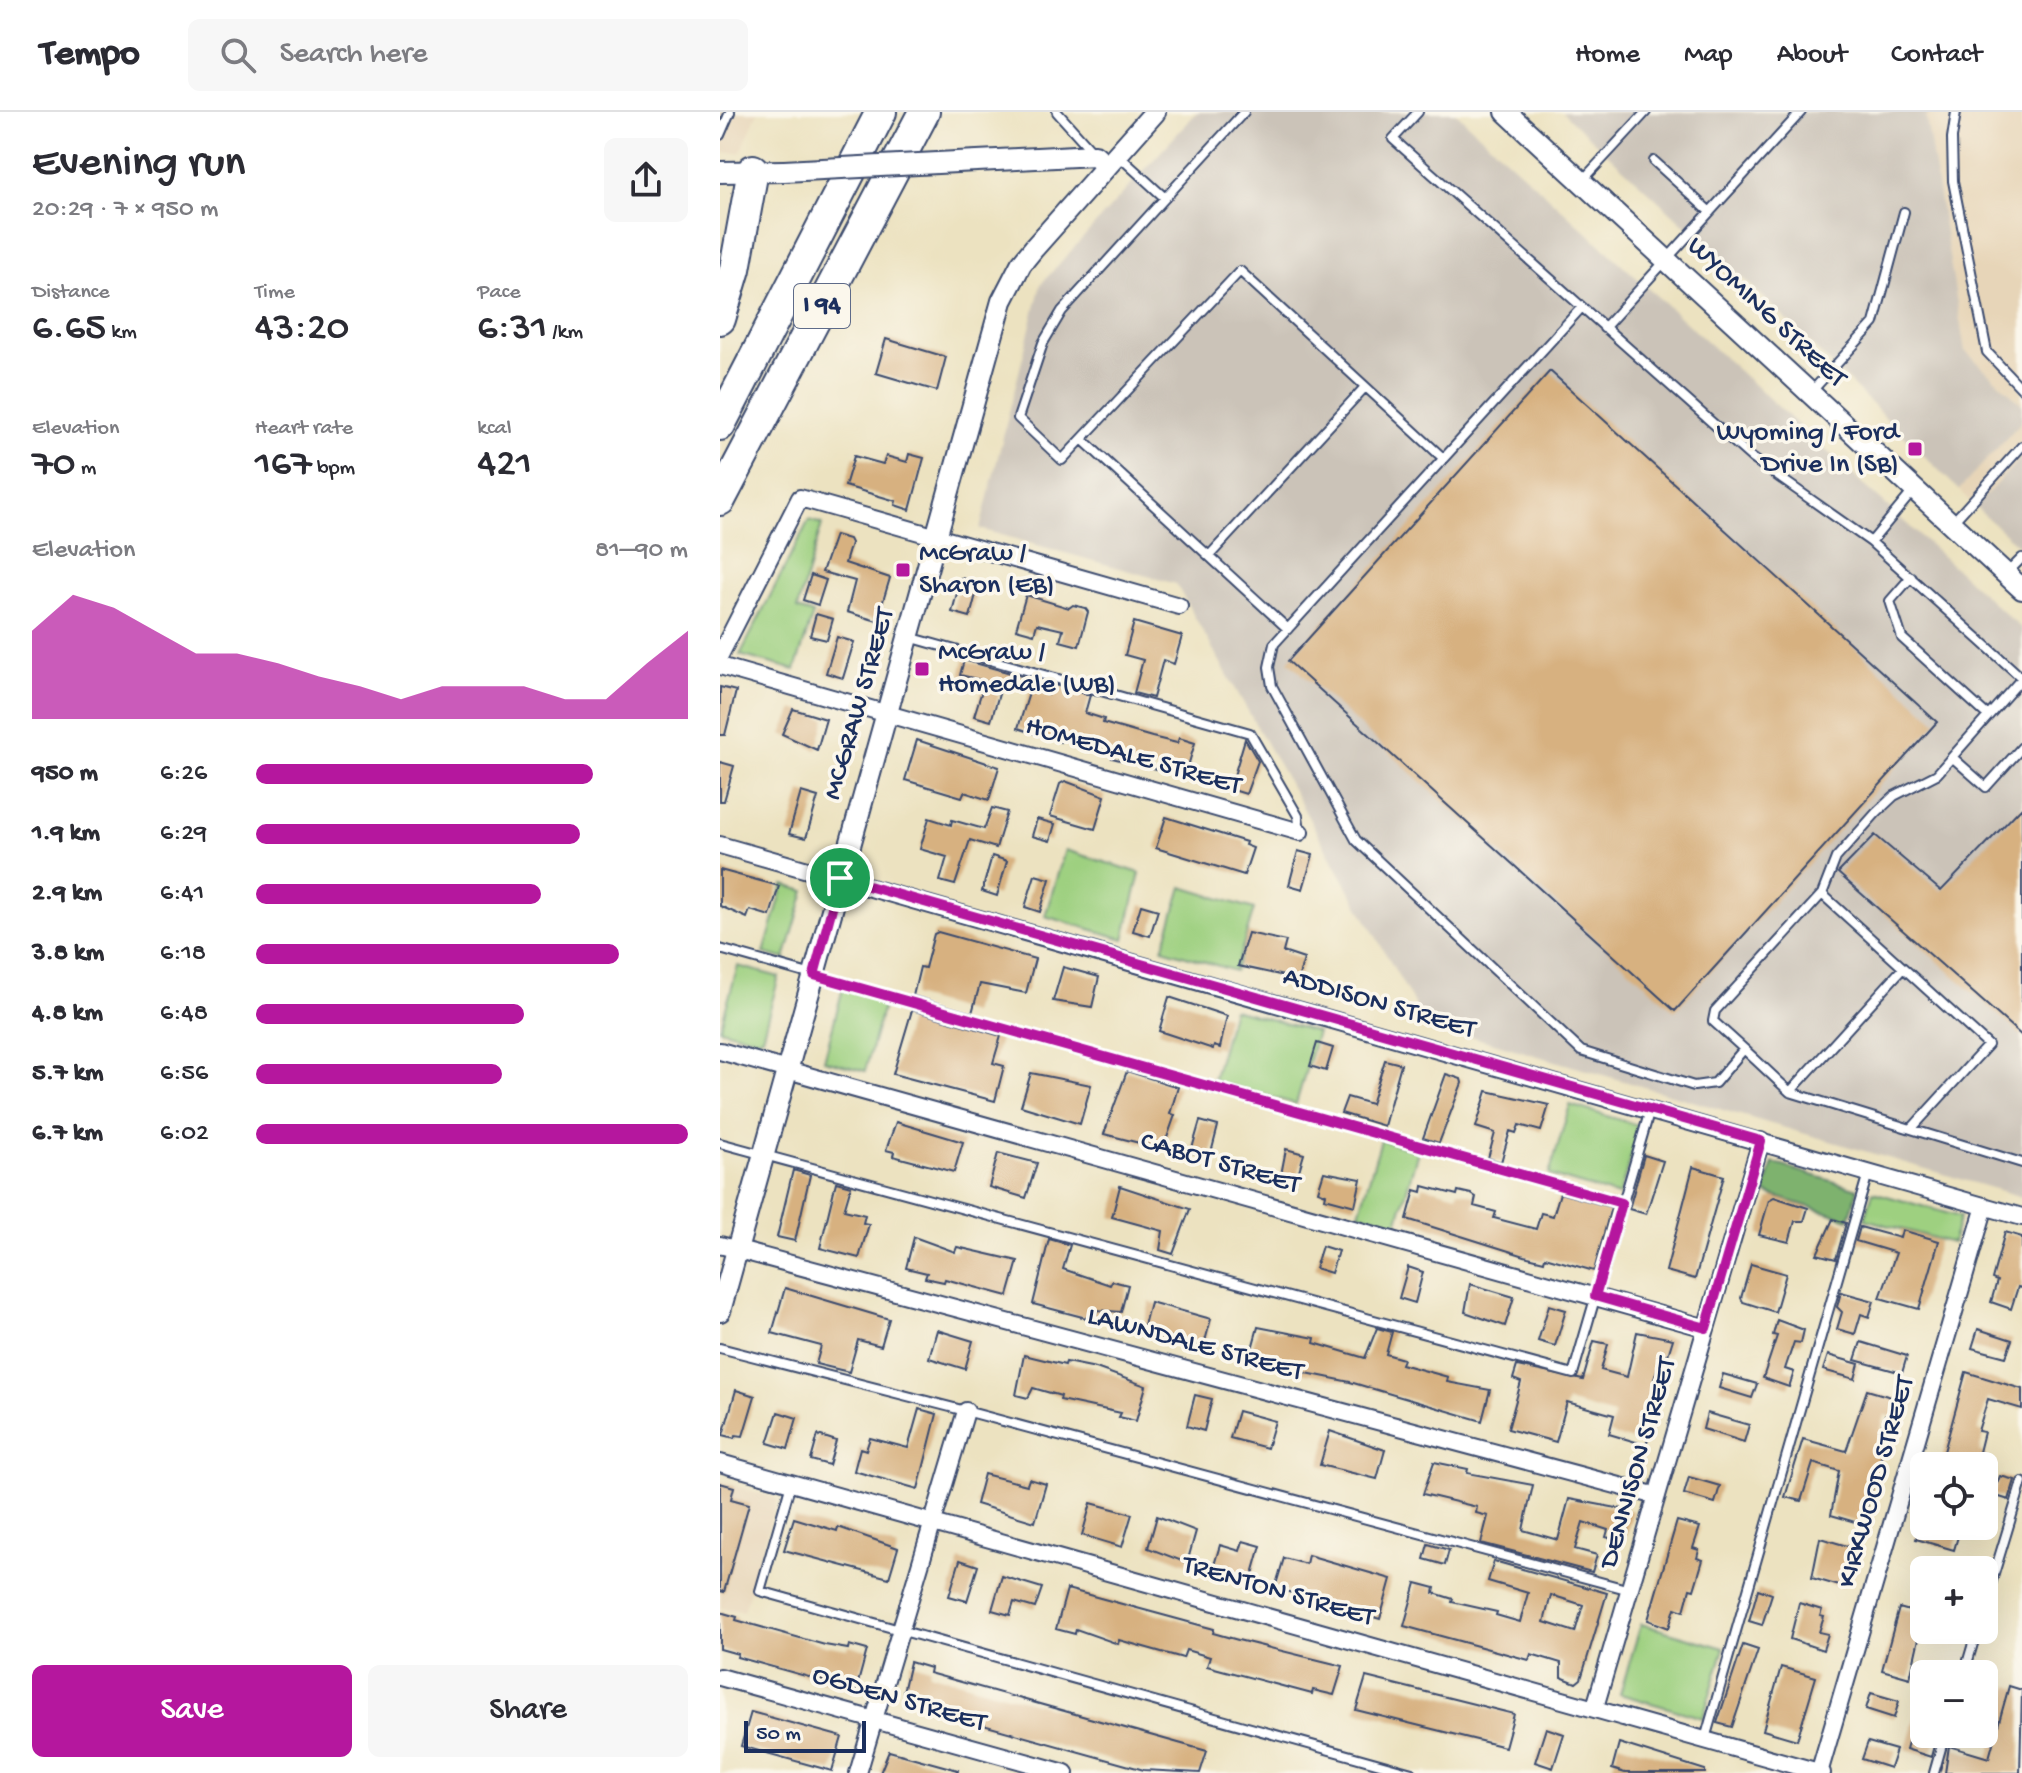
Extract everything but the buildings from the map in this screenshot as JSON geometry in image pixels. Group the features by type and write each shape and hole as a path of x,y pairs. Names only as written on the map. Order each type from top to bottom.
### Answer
{"highway":[{"path":"782,303 819,205 860,112"},
{"name":"I 94","path":"720,425 881,112"},
{"name":"I 94","path":"720,500 924,112"},
{"path":"720,319 735,269 753,170"}],"street":[{"name":"WYOMING STREET","path":"1506,112 2022,589"},
{"name":"MCGRAW STREET","path":"720,1311 728,1247 764,1154 1009,283 1106,159 1152,113"},
{"path":"720,172 1106,159"},
{"path":"720,655 800,498 1179,606"},
{"name":"HOMEDALE STREET","path":"720,666 1300,832"},
{"name":"ADDISON STREET","path":"720,845 2022,1217"},
{"name":"CABOT STREET","path":"720,1051 1706,1328"},
{"name":"DENNISON STREET","path":"1595,1707 1761,1141"},
{"name":"KIRKWOOD STREET","path":"1820,1773 1985,1206"},
{"name":"LAWNDALE STREET","path":"728,1247 1657,1496"},
{"path":"858,1773 966,1411"},
{"name":"TRENTON STREET","path":"720,1463 1595,1707 1820,1773"},
{"name":"OGDEN STREET","path":"720,1677 1065,1773"}],"lane":[{"path":"720,135 730,112"},
{"path":"1057,112 1106,159 1165,198"},
{"path":"1244,112 1062,311 1038,358 1018,418 1062,460 1240,271 1443,458"},
{"path":"1418,112 1393,139 1752,458 1871,542 2022,678 1937,774 1894,796 1876,813 1836,858 1822,894 1715,1011 1713,1021 1790,1092 1913,1127 2022,1163"},
{"path":"1581,181 1646,112"},
{"path":"1604,328 1801,112"},
{"path":"1956,112 1952,138 1953,181 1987,352 2022,389"},
{"path":"1654,161 1710,212"},
{"path":"1810,393 1874,323 1904,212"},
{"path":"1582,307 1274,644 1269,667 1272,686 1356,840 1581,1051 1694,1086 1715,1083 1744,1049"},
{"path":"1209,556 1365,387"},
{"path":"1082,439 1288,629"},
{"path":"1952,524 2022,446"},
{"path":"1871,542 1915,490"},
{"path":"2006,574 2022,558"},
{"path":"1911,577 1890,601 1902,638 1988,716"},
{"path":"908,636 1250,733 1298,816 1300,832"},
{"path":"1952,757 1986,787 2022,747"},
{"path":"1822,894 1988,1045 1913,1127"},
{"path":"720,949 1622,1203"},
{"path":"1790,1092 1903,968"},
{"path":"720,1143 1573,1374 1650,1109"},
{"path":"1705,1739 1869,1172"},
{"path":"720,1348 1630,1590"},
{"path":"1998,1561 2022,1482"},
{"path":"791,1483 760,1591 1412,1773"},
{"path":"1934,1773 1941,1748"}],"shaded area":[{"path":"720,112 758,112 741,152 720,153"},
{"path":"1197,112 1455,112 2022,629 2022,1197 1425,1023 1176,584 980,529 1041,284"},
{"path":"1562,112 1931,112 1926,118 1965,351 2022,404 2022,421 1959,490 1761,295"},
{"path":"1931,112 2022,112 2022,404 1965,351 1926,117"},
{"path":"2022,421 2022,456 1975,507 1959,490"},
{"path":"2022,456 2022,549 1975,507"},
{"path":"720,1481 777,1499 744,1611 720,1608"}],"green space":[{"path":"809,520 822,524 797,609 813,614 795,670 740,655"},
{"path":"1065,850 1140,873 1124,939 1045,916"},
{"path":"784,885 805,891 785,959 764,953"},
{"path":"1182,887 1254,909 1235,971 1163,949"},
{"path":"738,966 779,977 762,1037 757,1039 720,1029"},
{"path":"843,988 885,999 865,1071 824,1060"},
{"path":"1233,1009 1317,1032 1296,1104 1213,1081"},
{"path":"1570,1105 1640,1126 1619,1196 1549,1175"},
{"path":"1381,1140 1418,1151 1397,1224 1359,1213"},
{"path":"1773,1163 1858,1189 1849,1219 1764,1193"},
{"path":"1873,1192 1960,1217 1952,1243 1865,1219"},
{"path":"1641,1624 1724,1648 1703,1718 1620,1694"}],"place":[{"name":"Wyoming / Ford Drive In (SB)","path":"1915,449"},
{"name":"McGraw / Sharon (EB)","path":"903,570"},
{"name":"McGraw / Homedale (WB)","path":"922,669"}],"route":[{"path":"840,878 1761,1141 1706,1328 1595,1296 1622,1203 814,975 840,878"}]}
